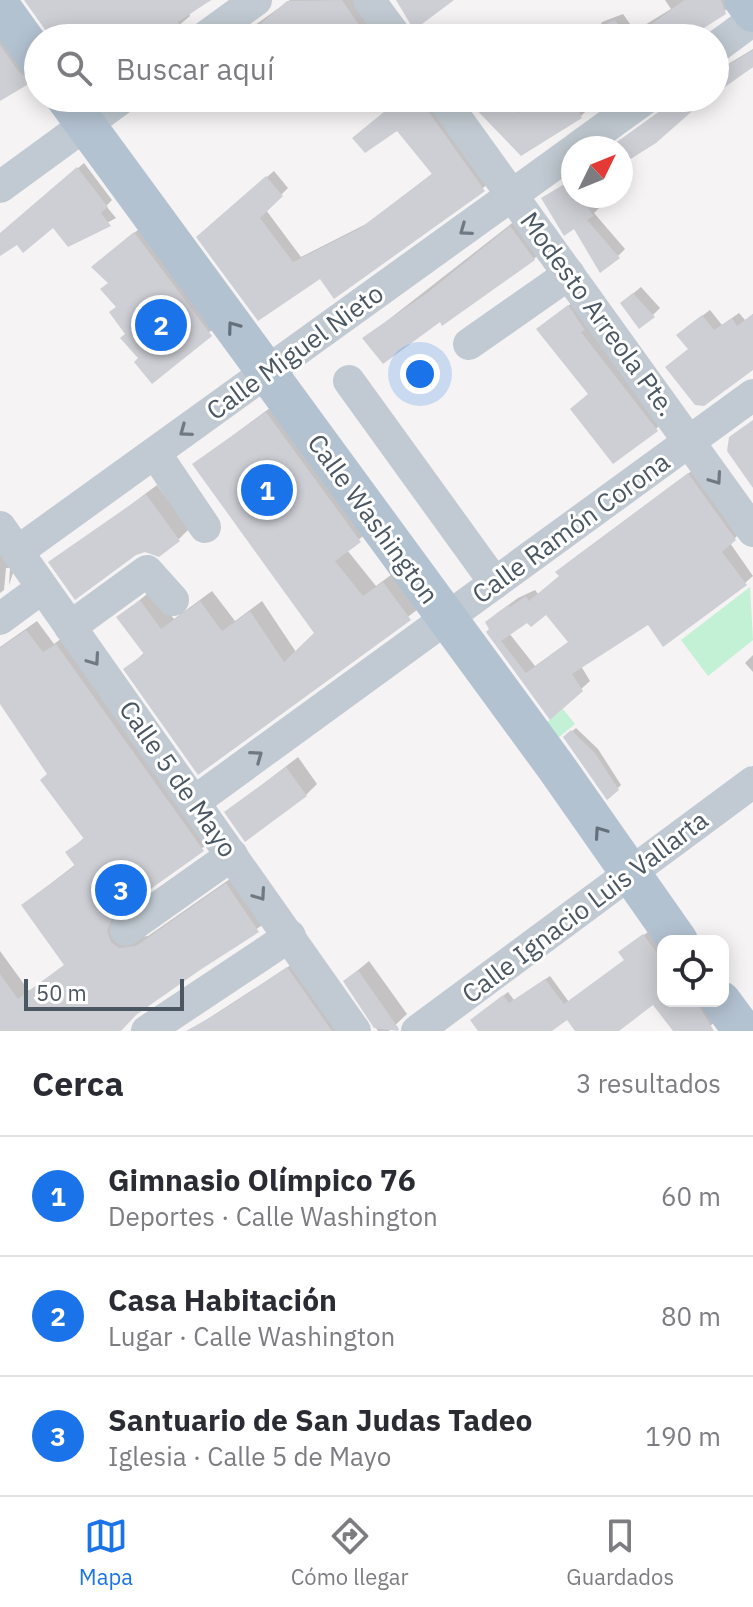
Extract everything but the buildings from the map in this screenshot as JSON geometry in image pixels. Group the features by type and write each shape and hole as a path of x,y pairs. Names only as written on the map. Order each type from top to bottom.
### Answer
{"main road":[{"path":"744,0 753,12"},
{"path":"0,6 24,39"},
{"name":"Calle Washington","path":"77,112 674,935"},
{"path":"725,1007 743,1031"}],"street":[{"path":"223,24 256,0"},
{"path":"369,0 387,24"},
{"path":"729,38 753,20"},
{"path":"0,187 75,112"},
{"name":"Modesto Arreola Pte.","path":"452,112 689,441 748,515"},
{"name":"Calle Miguel Nieto","path":"594,136 627,112"},
{"name":"Calle Miguel Nieto","path":"9,540 155,453 561,160"},
{"path":"469,344 569,274"},
{"path":"349,381 495,583"},
{"name":"Calle Ramón Corona","path":"194,802 753,395"},
{"path":"155,453 205,527"},
{"name":"Calle 5 de Mayo","path":"9,540 355,1031"},
{"path":"70,627 147,571 173,600"},
{"path":"0,619 42,588"},
{"name":"Calle Ignacio Luis Vallarta","path":"417,1031 753,782"},
{"path":"126,930 232,855"},
{"path":"147,1031 290,936"}],"green space":[{"path":"750,587 753,640 708,676 681,640"},
{"path":"563,709 575,724 553,742 541,727"}],"place":[{"name":"Casa Habitación","path":"161,325"},
{"name":"Gimnasio Olímpico 76","path":"267,490"},
{"name":"Santuario de San Judas Tadeo","path":"121,890"}]}
